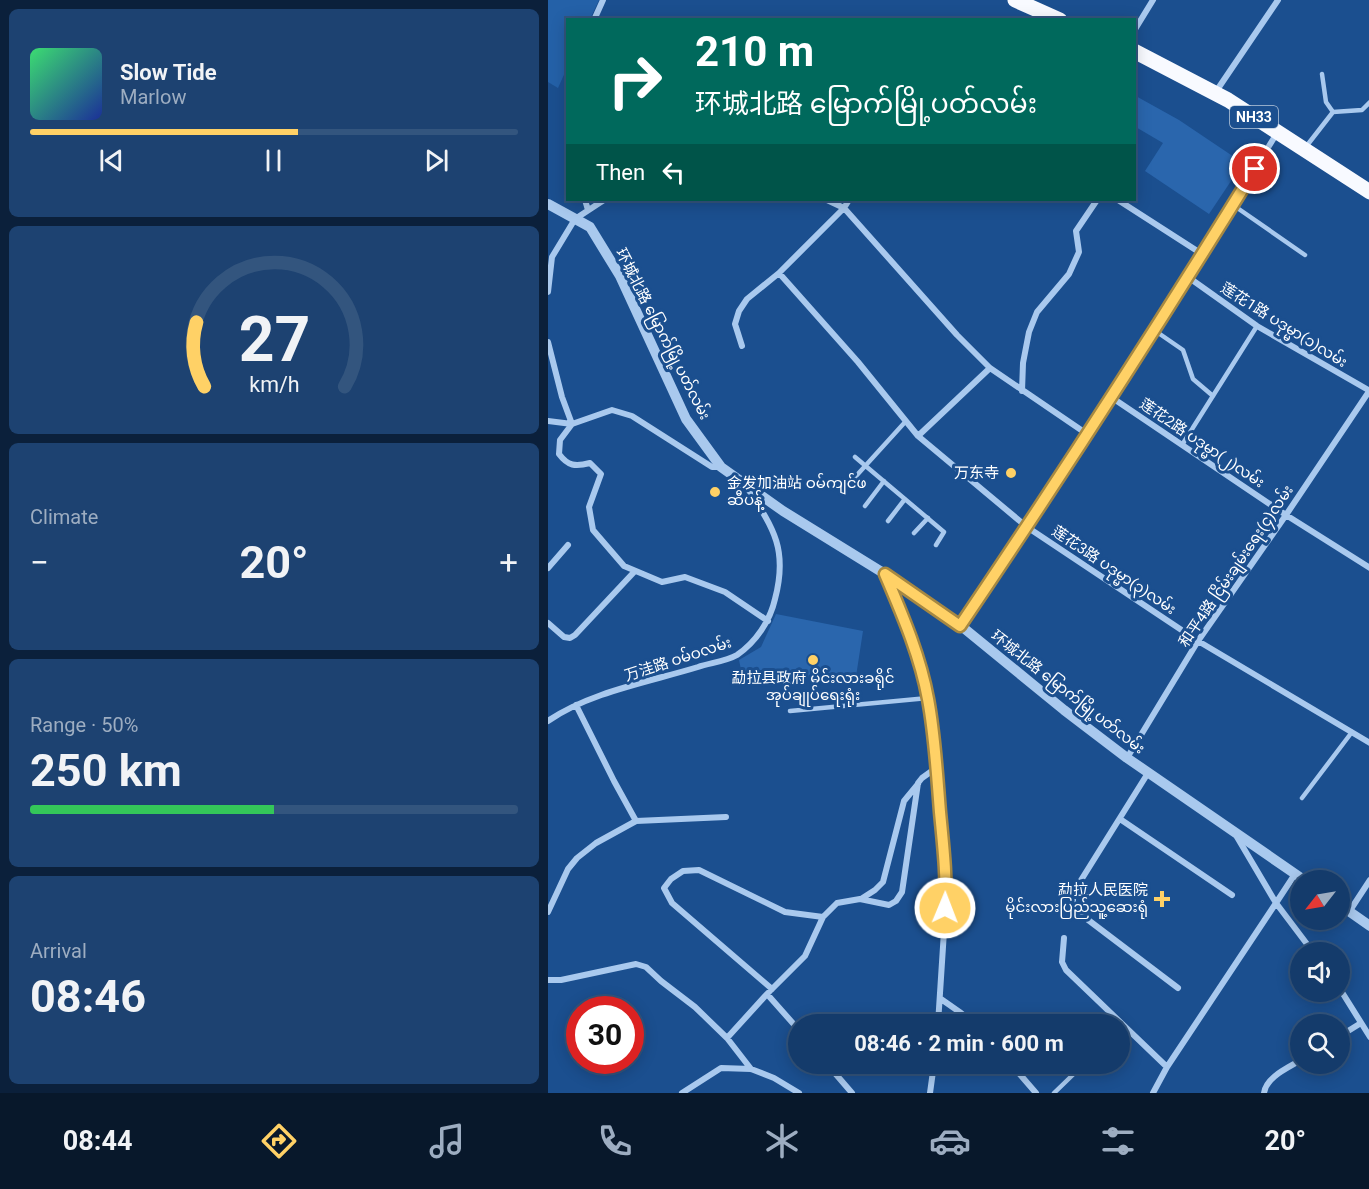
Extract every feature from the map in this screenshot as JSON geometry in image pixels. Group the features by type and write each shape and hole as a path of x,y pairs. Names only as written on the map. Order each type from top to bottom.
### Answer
{"highway":[{"path":"1015,0 1056,18"},
{"name":"NH33","path":"1136,52 1215,93 1370,192"}],"street":[{"path":"595,18 603,0"},
{"path":"1136,28 1152,0"},
{"path":"1215,93 1277,0"},
{"path":"960,626 1111,397 1277,133"},
{"path":"585,201 588,210"},
{"path":"548,292 552,256 575,219 602,201"},
{"path":"829,201 844,208 957,335 990,368 1087,434"},
{"path":"742,346 735,324 739,311 747,299 779,273 848,201"},
{"path":"1022,391 1029,332 1037,312 1069,274 1079,252 1076,231 1096,201"},
{"path":"1120,201 1202,254"},
{"name":"环城北路 မြောက်မြို့ပတ်လမ်း","path":"548,204 590,227 620,276 686,418 721,467 783,511 885,574 960,626 1127,758 1290,871"},
{"name":"莲花3路 ပဒုမ္မာ(၃)လမ်း","path":"779,273 858,362 918,436 1027,527 1198,641 1370,743"},
{"name":"莲花1路 ပဒုမ္မာ(၁)လမ်း","path":"1188,277 1258,326 1369,390"},
{"path":"548,342 562,397 572,424"},
{"path":"918,436 990,368"},
{"name":"和平4路 ငြိမ်းချမ်းရေး(၄)လမ်း","path":"1127,758 1198,641 1369,390"},
{"name":"莲花2路 ပဒုမ္မာ(၂)လမ်း","path":"1111,397 1286,515 1370,568"},
{"path":"548,422 572,424 612,410 632,416 713,467 721,467"},
{"path":"572,424 560,440 559,454 565,462 579,466 590,464 601,474 589,507 593,530 624,566 662,582 685,577 725,592 768,621"},
{"name":"万洼路 ဝမ်ဝလမ်း","path":"548,721 576,705 628,687 736,656 747,647 768,621 779,586 779,548 776,536 745,483"},
{"path":"548,568 568,545"},
{"path":"548,623 564,637 570,638 635,571"},
{"path":"885,574 908,627 928,698 947,885 939,1014"},
{"path":"576,705 636,821"},
{"path":"728,1038 805,956 823,917 837,903 860,899 875,890 882,882 904,801 922,778 936,768"},
{"path":"1148,773 1073,892 1073,902 1079,913 1178,988"},
{"path":"860,899 889,905 896,901 902,892 918,783"},
{"path":"548,912 568,869 577,858 596,843 636,821 726,817"},
{"path":"1120,819 1232,895"},
{"path":"1235,833 1276,903 1305,942"},
{"path":"788,1015 770,991 672,903 664,888 671,879 683,871 699,870 785,912 823,917"},
{"path":"1350,902 1370,880"},
{"path":"1153,1093 1167,1067 1276,903 1290,887"},
{"path":"1350,912 1370,926"},
{"path":"1064,938 1062,962 1066,970 1167,1067"},
{"path":"548,980 561,980 636,963 646,967 695,1007 728,1038 751,1069"},
{"path":"941,999 962,1014"},
{"path":"1348,1002 1370,1037"},
{"path":"1350,1030 1361,1023"},
{"path":"1264,1093 1264,1089 1271,1080 1290,1067"},
{"path":"682,1093 721,1068 751,1069 773,1078 798,1093"},
{"path":"836,1074 852,1093"},
{"path":"930,1093 933,1074"},
{"path":"1020,1074 1036,1093"}],"lane":[{"path":"1322,74 1326,102 1333,112"},
{"path":"1304,150 1333,112 1362,110 1370,102"},
{"path":"1233,205 1305,255"},
{"path":"1182,445 1258,326"},
{"path":"1154,330 1182,350 1193,378 1213,396"},
{"path":"847,486 906,421"},
{"path":"855,457 944,532 936,545"},
{"path":"865,506 884,481"},
{"path":"888,521 905,499"},
{"path":"914,533 928,518"},
{"path":"790,711 928,698"},
{"path":"1302,798 1352,732"},
{"path":"1054,1093 1074,1074"}],"shaded area":[{"path":"548,0 599,0 590,18 566,18 566,70 558,88 548,82"}],"building":[{"path":"1136,96 1179,120 1243,163 1209,214 1145,171 1163,143 1136,127"},
{"name":"勐拉县政府 မိုင်းလားခရိုင် အုပ်ချုပ်ရေးရုံး","path":"776,614 863,631 855,683 773,673 743,679 739,660 761,647"}],"place":[{"name":"万东寺","path":"1011,473"},
{"name":"金发加油站 ဝမ်ကျင်ဖ ဆီပန့်","path":"715,492"},
{"name":"勐拉县政府 မိုင်းလားခရိုင် အုပ်ချုပ်ရေးရုံး","path":"813,660"},
{"name":"勐拉人民医院 မိုင်းလားပြည်သူ့ဆေးရုံ","path":"1162,899"}],"route":[{"path":"945,908 947,885 928,698 908,627 885,574 960,626 1111,397 1255,169"}]}
